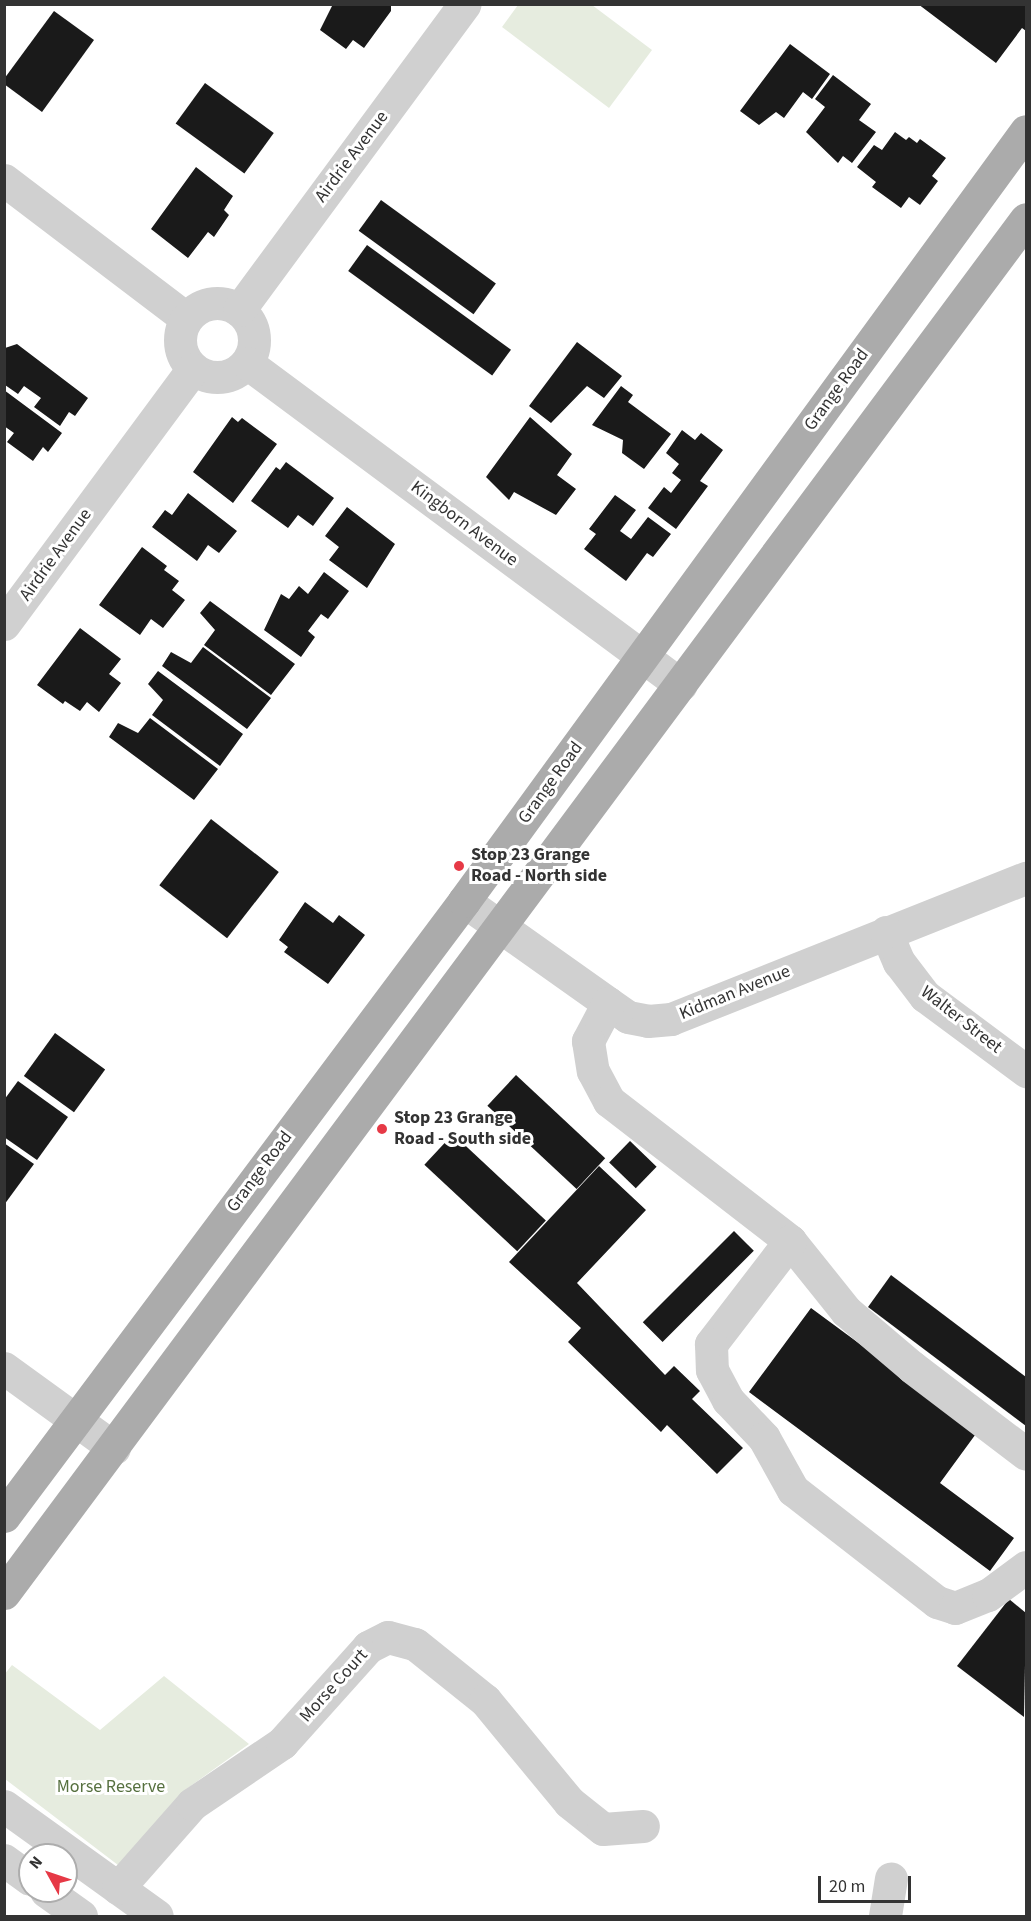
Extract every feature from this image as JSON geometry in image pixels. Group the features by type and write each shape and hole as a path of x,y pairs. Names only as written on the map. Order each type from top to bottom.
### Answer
{"main road":[{"name":"Grange Road","path":"4,1516 464,901 1026,131"},
{"path":"4,1593 1026,219"}],"street":[{"name":"Airdrie Avenue","path":"239,310 465,4"},
{"path":"4,180 186,318"},
{"path":"213,303 239,310 254,338 247,363 219,378 192,369 179,342 186,318 213,303"},
{"name":"Kingborn Avenue","path":"247,363 681,685"},
{"name":"Airdrie Avenue","path":"4,624 192,369"},
{"name":"Kidman Avenue","path":"464,901 628,1017 671,1019 1026,878"},
{"name":"Walter Street","path":"886,932 899,962 925,996 1026,1071"},
{"path":"608,1004 588,1041 593,1071 609,1101 790,1241 846,1311 912,1367 1026,1454"},
{"path":"790,1241 711,1344 712,1370 728,1400 764,1438 793,1490 937,1602 956,1608 988,1595 1026,1568"},
{"path":"4,1368 114,1448"},
{"name":"Morse Court","path":"118,1888 192,1804 282,1743 368,1647 388,1637 415,1644 485,1700 569,1802 603,1828 643,1826"},
{"path":"4,1806 157,1917"},
{"path":"4,1860 18,1870"},
{"path":"885,1917 891,1878"},
{"path":"62,1903 81,1917"}],"green space":[{"path":"518,5 592,5 652,50 609,108 502,27"},
{"name":"Morse Reserve","path":"12,1665 100,1730 164,1676 249,1744 185,1790 118,1865 5,1779 4,1675"}],"building":[{"path":"333,4 391,4 391,11 364,48 353,40 346,49 320,30"},
{"path":"918,4 1026,4 1026,31 1022,28 996,63"},
{"path":"54,11 94,40 42,112 4,84 4,79"},
{"path":"790,44 830,74 812,99 803,92 784,118 776,112 759,125 740,111"},
{"path":"833,75 871,104 859,120 876,132 852,163 843,156 838,163 806,132 825,107 815,99"},
{"path":"205,83 274,133 244,173 176,123"},
{"path":"895,132 906,140 909,137 917,143 920,139 946,158 932,176 938,181 920,205 909,197 901,208 872,187 876,182 857,167 874,145 882,150"},
{"path":"196,167 233,196 224,210 229,215 214,237 208,232 188,258 151,229"},
{"path":"381,200 496,283 474,314 359,231"},
{"path":"367,245 511,350 492,376 348,271"},
{"path":"577,342 622,376 604,398 587,386 551,423 529,406"},
{"path":"17,344 88,398 75,416 69,412 60,426 34,407 41,398 24,386 18,394 5,385 5,348"},
{"path":"621,386 633,395 628,402 671,434 644,469 622,453 623,440 592,425"},
{"path":"4,390 62,433 48,452 43,447 33,461 7,442 14,433 4,426"},
{"path":"232,417 238,422 242,418 277,444 233,503 193,472"},
{"path":"530,417 572,454 557,475 576,489 556,515 514,492 509,500 486,477"},
{"path":"682,430 695,440 701,433 723,450 700,481 708,486 676,529 648,508 664,487 671,493 681,480 672,473 679,464 666,453"},
{"path":"286,462 334,498 313,526 298,515 288,528 251,501 276,467 280,470"},
{"path":"188,493 237,531 219,553 208,545 197,561 152,527 165,510 172,515"},
{"path":"615,495 636,510 620,531 631,539 648,517 671,534 653,557 647,553 626,581 584,549 596,534 589,529"},
{"path":"347,507 395,544 367,588 329,560 339,547 325,536"},
{"path":"142,547 167,566 164,570 179,581 172,590 185,600 163,628 151,619 140,635 99,605"},
{"path":"324,572 349,591 328,619 321,614 308,631 315,637 301,657 264,630 281,594 289,599 299,586 308,594"},
{"path":"210,601 295,664 271,695 204,645 215,630 200,613"},
{"path":"80,628 121,659 109,674 121,683 99,712 87,702 80,711 65,701 63,704 37,685"},
{"path":"203,647 271,698 247,729 162,666 171,652 191,663"},
{"path":"158,671 243,734 220,766 152,715 163,700 148,684"},
{"path":"150,718 218,769 194,800 109,737 118,723 138,733"},
{"path":"211,819 279,872 227,938 159,885"},
{"path":"305,902 333,923 339,915 365,935 328,984 284,952 288,947 279,940"},
{"path":"55,1033 105,1069 74,1112 24,1076"},
{"path":"516,1075 605,1158 577,1189 487,1106"},
{"path":"18,1081 68,1117 37,1160 4,1137 4,1100"},
{"path":"453,1134 546,1221 517,1251 424,1165"},
{"path":"630,1141 657,1167 636,1188 609,1163"},
{"path":"4,1143 34,1164 4,1205"},
{"path":"599,1166 646,1210 577,1283 665,1375 674,1366 700,1391 692,1399 743,1448 717,1474 667,1425 661,1432 568,1342 581,1328 509,1262"},
{"path":"734,1231 754,1251 663,1342 643,1322"},
{"path":"891,1275 1026,1377 1026,1426 868,1307"},
{"path":"811,1308 978,1431 940,1483 1014,1538 990,1571 749,1392"},
{"path":"1009,1599 1026,1613 1024,1717 957,1666"}],"place":[{"name":"Stop 23 Grange Road - North side","path":"459,866"},
{"name":"Stop 23 Grange Road - South side","path":"382,1129"}]}
